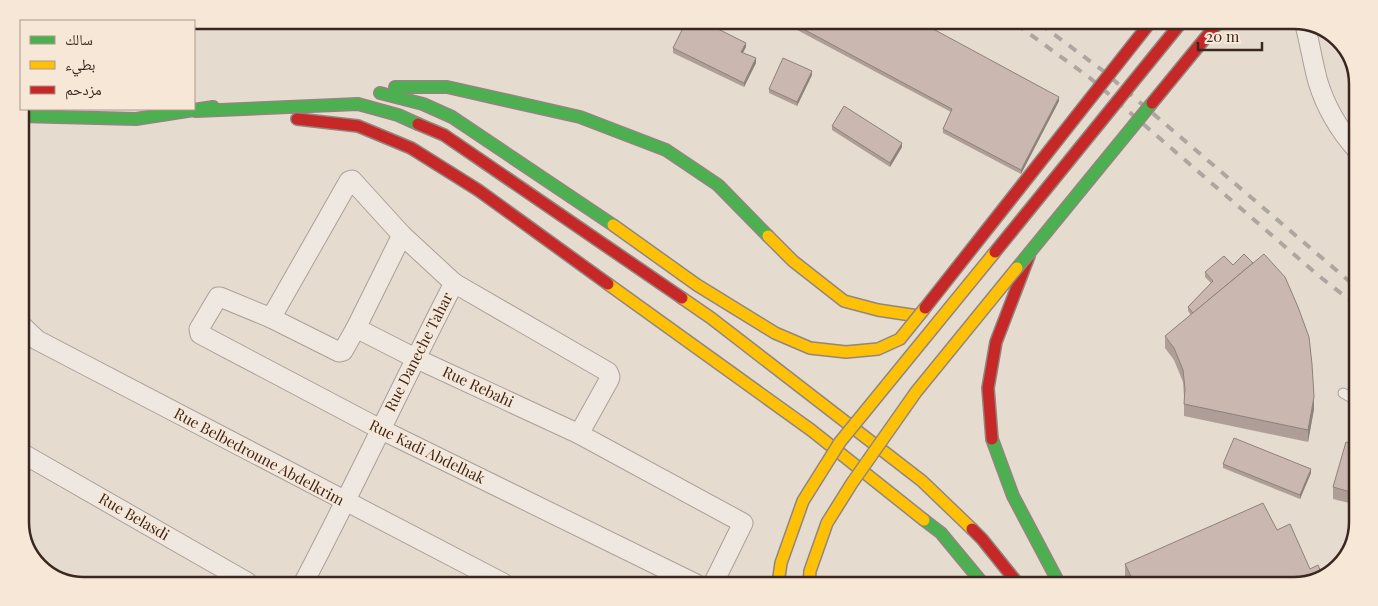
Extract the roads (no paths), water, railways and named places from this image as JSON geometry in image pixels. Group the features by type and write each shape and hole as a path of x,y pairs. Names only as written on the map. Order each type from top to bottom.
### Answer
{"main road":[{"path":"918,316 878,310 844,301 793,261 718,185 666,150 580,117 447,87 372,89 423,104 452,117 613,225 698,285 775,333 810,348 846,352 878,349 900,338 918,316 1145,29"},
{"path":"779,577 781,563 803,501 840,442 1176,29"},
{"path":"810,577 827,523 852,483 916,392 1212,29"},
{"path":"29,116 136,119 196,111 269,96"},
{"path":"196,111 358,104 398,115 444,136 566,217 711,318 922,481 982,539 1013,577"},
{"path":"196,111 358,126 411,148 478,190 811,430 941,533 977,577"},
{"path":"1032,249 996,342 988,388 991,436 1013,496 1056,577"}],"street":[{"path":"1306,30 1318,83 1329,110 1349,141"},
{"path":"402,235 343,351 339,352 272,318 350,180 352,180 402,235 454,283 608,372 609,380 579,434"},
{"name":"Rue Daneche Tahar","path":"307,577 346,502 415,358 454,283"},
{"name":"Rue Kadi Abdelhak","path":"272,318 220,297 200,329 200,334 380,429 682,577"},
{"name":"Rue Rebahi","path":"356,328 415,358 579,434 743,523 716,577"},
{"name":"Rue Belbedroune Abdelkrim","path":"29,332 37,340 491,577"},
{"name":"Rue Belasdi","path":"29,457 238,577"}],"lane":[{"path":"1343,393 1349,396"}],"railway":[{"path":"1023,29 1090,78 1319,276 1349,300"},
{"path":"1047,29 1102,70 1349,281"}]}
